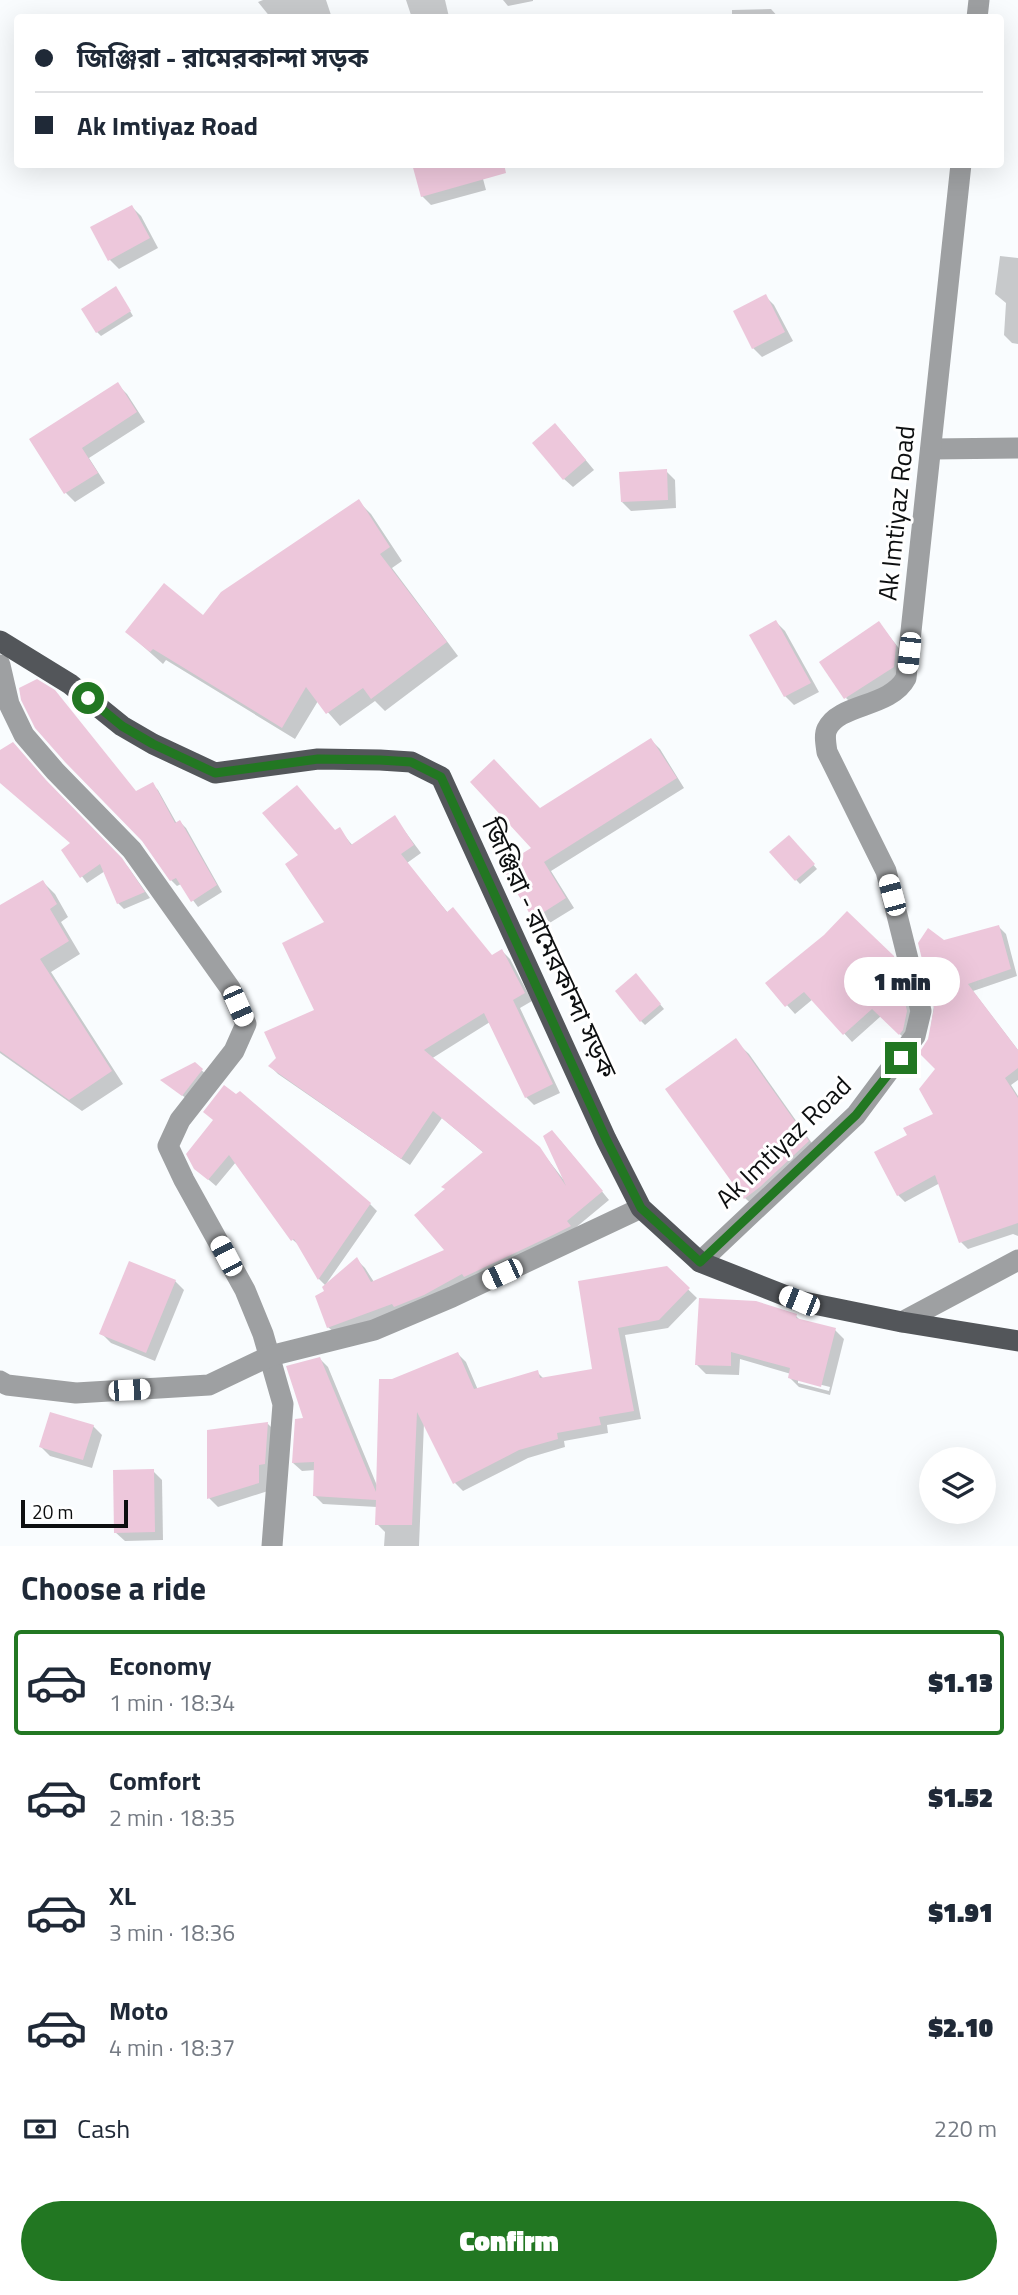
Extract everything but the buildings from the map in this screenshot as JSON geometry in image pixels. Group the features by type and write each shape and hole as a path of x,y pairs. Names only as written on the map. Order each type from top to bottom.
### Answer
{"main road":[{"name":"জিঞ্জিরা - রামেরকান্দা সড়ক","path":"0,641 70,684 122,726 215,773 318,759 380,760 411,762 441,777 606,1139 641,1208 700,1262 799,1301 902,1322 1018,1341"}],"street":[{"name":"Ak Imtiyaz Road","path":"700,1262 856,1115 915,1036 922,1011 886,871 827,752 826,740 827,729 842,714 887,697 901,688 906,678 961,168"},
{"path":"931,449 1018,448"},
{"path":"0,665 9,704 24,735 132,850 230,988 246,1024 234,1051 180,1119 168,1146 244,1290 270,1356 283,1404 272,1546"},
{"path":"0,1381 8,1385 76,1393 209,1385 270,1356 374,1330 452,1297 641,1208"},
{"path":"902,1322 1018,1260"}],"route":[{"path":"88,698 122,726 215,773 318,759 380,760 411,762 441,777 606,1139 641,1208 700,1262 856,1115 901,1058"}]}
